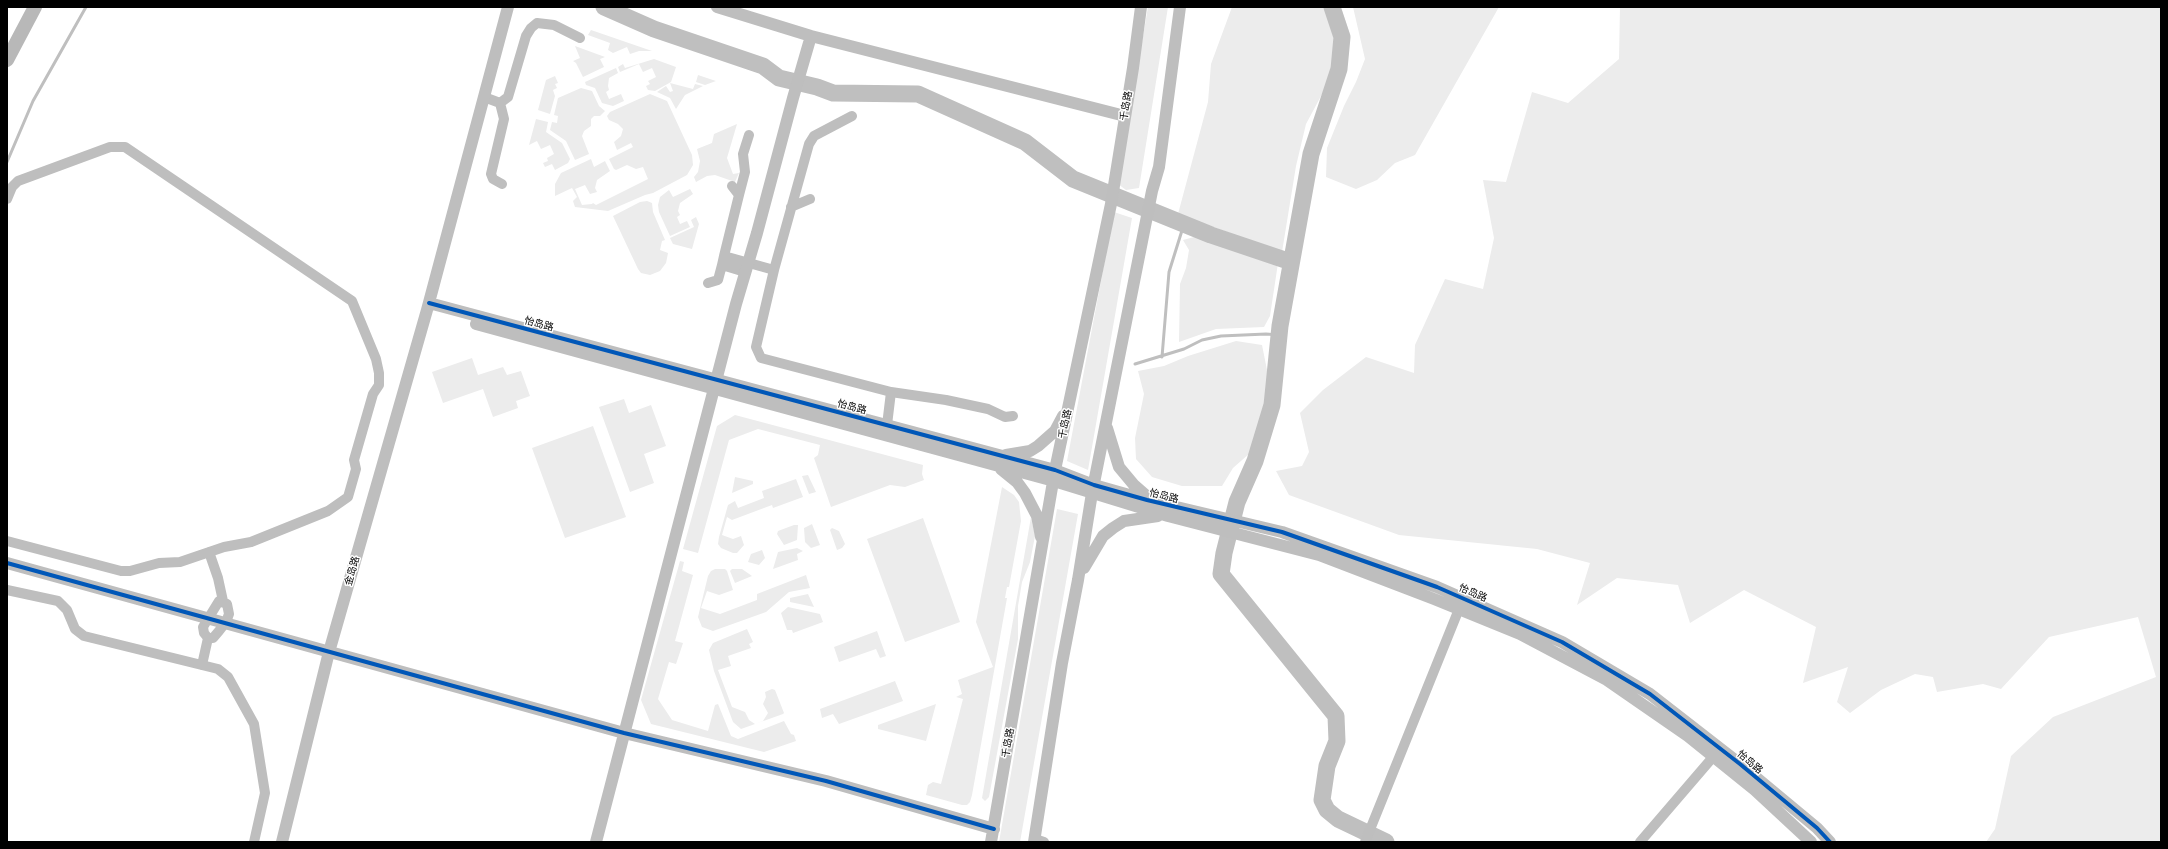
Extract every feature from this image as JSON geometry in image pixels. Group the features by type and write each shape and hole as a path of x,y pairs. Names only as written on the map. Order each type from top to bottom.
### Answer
{"main road":[{"path":"7,60 35,7"}],"street":[{"name":"金岛路","path":"282,842 329,652 428,306 508,7"},
{"path":"717,7 811,36 1124,116"},
{"name":"千岛路","path":"992,842 1055,476 1111,204 1124,116 1133,68 1141,7"},
{"path":"1038,841 1062,663 1093,489 1152,191 1159,167 1180,7"},
{"path":"500,103 508,96 526,36 531,28 537,23 554,25 580,38"},
{"path":"596,842 716,383 811,36"},
{"path":"484,97 500,103"},
{"path":"500,103 504,119 491,174 493,179 502,184"},
{"path":"852,116 814,136 809,144 774,270 756,347 761,358 891,392 946,400 988,409 1005,417 1013,416"},
{"path":"708,283 718,280 745,172 742,165 743,154 749,135"},
{"path":"7,199 12,187 18,181 110,147 124,147 352,301 376,359 380,373 379,385 369,406 354,460 356,469 348,496 328,511 251,542 209,552 180,562 159,563 130,572 121,571 7,541"},
{"path":"732,186 739,195"},
{"path":"791,207 810,199"},
{"path":"723,260 747,268 774,270"},
{"path":"428,306 997,460 1030,450 1038,446 1055,431 1070,402"},
{"name":"怡岛路","path":"716,383 887,425 1093,489 1155,502 1207,520 1248,524 1282,532 1437,586 1562,642 1606,667 1662,702 1746,768 1817,828 1830,842"},
{"path":"887,425 891,392"},
{"path":"1106,426 1119,467 1144,495 1155,502"},
{"path":"997,460 1025,493 1037,516 1043,544"},
{"path":"1093,489 1168,516"},
{"path":"1078,580 1097,545 1113,528 1124,521 1152,515 1207,520 1250,538 1319,555 1460,609 1520,634 1607,680 1688,736 1755,790 1811,842"},
{"path":"208,638 213,638 226,622 228,609 227,604 223,601 218,578 209,552"},
{"path":"7,563 208,617 329,652 624,733 826,781 994,829"},
{"path":"7,590 58,601 67,610 75,629 84,636 218,670 228,677 254,724 265,793 254,842"},
{"path":"208,638 204,633 203,627 219,601 223,601"},
{"path":"1365,842 1377,809 1460,609"},
{"path":"202,666 208,638"},
{"path":"1640,842 1713,756"}],"shaded area":[{"path":"1148,7 1168,7 1139,188 1126,190 1118,184"},
{"path":"1232,7 1327,7 1337,36 1328,83 1306,124 1296,166 1282,252 1178,214 1208,102 1211,64"},
{"path":"1353,7 1499,7 1415,155 1395,163 1377,180 1356,189 1326,177 1327,148 1365,59"},
{"path":"1620,7 2161,7 2161,842 1986,842 1995,829 2011,756 2053,717 2156,677 2138,617 2049,637 2001,689 1983,684 1937,692 1933,677 1915,674 1881,690 1850,713 1837,702 1848,667 1803,683 1816,627 1744,590 1690,623 1678,585 1617,578 1577,605 1590,563 1537,549 1399,535 1289,495 1276,471 1302,466 1309,452 1300,413 1323,390 1366,357 1414,373 1415,345 1445,279 1483,289 1494,238 1483,180 1506,182 1532,92 1568,103 1619,59"},
{"path":"591,30 652,51 639,51 630,54 627,47 613,53 608,50 610,43 588,35"},
{"path":"575,46 605,57 600,59 604,67 583,77 576,63 573,61 580,58"},
{"path":"654,59 676,67 671,82 655,91 648,90 646,86 650,84 648,81 656,77 652,68 643,72 639,64 620,72 618,67 623,64 625,68"},
{"path":"616,68 618,73 609,78 609,90 606,92 609,99 621,94 624,101 613,106 602,103 595,88 586,85 585,82"},
{"path":"698,75 716,81 705,85 696,82"},
{"path":"555,76 558,83 555,84 557,88 553,90 555,96 550,114 538,110 546,80"},
{"path":"670,83 693,89 695,84 703,86 685,95 676,109 670,98 657,92 666,86 670,92 673,91"},
{"path":"581,88 592,91 599,106 605,111 600,116 594,116 591,119 591,126 584,131 582,136 589,154 575,160 566,141 550,130 552,122 557,123 558,116 554,115 558,98"},
{"path":"650,94 667,101 692,155 693,165 687,175 653,193 608,211 575,207 573,201 577,197 572,188 555,196 555,184 561,173 591,159 594,167 605,161 610,171 597,180 595,188 597,192 590,194 585,185 575,189 582,205 593,203 596,205 648,179 643,167 636,169 627,165 616,170 614,169 609,159 633,147 631,143 617,150 614,142 621,136 623,129 618,124 609,120 607,116 610,112"},
{"path":"536,119 548,122 546,132 562,143 570,159 568,163 555,170 552,164 545,167 543,163 548,161 547,158 554,154 550,145 541,149 537,141 529,145"},
{"path":"737,124 727,158 733,174 739,173 735,182 715,175 707,176 696,182 694,177 698,172 700,161 697,149 712,143 714,134"},
{"path":"690,189 693,194 680,203 678,211 680,215 677,217 680,224 687,221 690,227 670,236 659,212 658,205 660,197 669,190 673,197"},
{"path":"647,201 652,203 653,212 665,240 662,241 660,250 668,253 666,263 660,271 650,275 641,273 638,269 613,216 640,202"},
{"path":"1114,212 1132,218 1088,470 1067,461"},
{"path":"696,217 699,224 692,249 673,244 670,238 694,227 691,220"},
{"path":"1194,237 1278,263 1270,316 1264,327 1216,329 1179,342 1180,284 1186,268 1189,250 1183,240"},
{"path":"1236,341 1262,345 1270,385 1262,422 1250,453 1233,468 1222,486 1182,486 1152,477 1136,459 1135,438 1144,394 1138,371 1164,366 1188,356"},
{"path":"472,358 478,375 503,367 507,375 521,371 530,396 516,401 518,408 493,417 483,389 443,403 432,372"},
{"path":"624,399 629,413 651,405 666,446 644,454 654,483 630,492 599,407"},
{"path":"735,415 923,465 922,474 924,480 905,487 890,485 831,507 814,458 818,455 820,445 758,429 729,440 698,553 683,549 717,426"},
{"path":"593,426 626,517 565,538 532,448"},
{"path":"808,475 816,492 809,494 802,476"},
{"path":"735,477 753,481 753,484 732,493"},
{"path":"796,479 803,497 773,508 772,505 732,520 727,517 722,535 733,539 741,536 744,545 737,553 721,548 718,544 719,537 728,505 735,501 738,508 764,498 762,491"},
{"path":"1002,487 1014,495 1019,502 1021,521 1009,587 1007,587 1005,598 1007,598 972,795 970,802 967,805 962,805 926,795 928,785 933,782 941,784 963,699 956,697 962,694 958,680 993,667 976,622"},
{"path":"1057,509 1078,514 1020,842 999,842"},
{"path":"1031,517 1035,536 1030,562 1022,582 1018,606 1018,639 989,797 985,801 982,798"},
{"path":"923,518 960,622 905,642 867,539"},
{"path":"812,524 820,545 811,548 805,542 804,528"},
{"path":"798,525 797,540 784,545 777,534 778,531"},
{"path":"832,528 839,531 845,544 842,548 837,550 830,530"},
{"path":"797,548 803,551 797,554 798,560 773,569 778,552"},
{"path":"762,550 765,558 759,565 748,562 751,554"},
{"path":"680,561 684,562 682,571 693,575 675,641 683,643 676,664 669,662 658,699 672,720 708,731 715,705 718,704 731,736 738,739 784,721 791,734 794,735 796,741 764,752 651,724 641,700"},
{"path":"715,569 725,569 727,571 733,590 719,595 707,591 701,608 720,614 757,600 757,594 806,575 810,588 789,592 766,612 713,631 702,627 698,617 708,576 711,571"},
{"path":"732,569 742,569 752,576 735,583 730,571"},
{"path":"808,594 814,607 790,602 790,598"},
{"path":"788,607 820,614 823,622 793,633 792,630 787,630 781,613"},
{"path":"747,629 753,642 749,644 751,648 728,656 731,666 718,670 732,707 745,712 749,720 755,724 741,729 733,722 714,671 709,650 713,643"},
{"path":"877,631 886,656 880,658 876,649 839,662 834,647"},
{"path":"895,681 903,701 839,724 833,714 822,718 820,709"},
{"path":"772,689 775,690 784,713 783,714 755,724 763,721 768,713 763,704 766,697 765,692"},
{"path":"936,704 926,741 878,729 878,725"}],"waterway":[{"path":"7,162 33,101 86,7"},
{"path":"604,7 654,29 763,66 779,78 817,87 833,93 918,94 1025,142 1073,179 1211,235 1291,262"},
{"path":"1332,7 1342,37 1339,69 1311,154 1280,326 1272,405 1255,461 1237,502 1224,553 1221,574 1336,716 1337,741 1327,766 1322,800 1327,810 1338,819 1386,842"},
{"path":"1162,357 1169,272 1184,224"},
{"path":"1135,364 1184,349 1202,340 1221,336 1266,334 1279,335"}],"cycle path":[{"path":"429,303 1055,470 1094,485 1147,500 1282,532 1437,587 1562,642 1650,694 1740,764 1817,828 1830,842"},
{"path":"7,563 624,733 826,781 994,829"}]}
